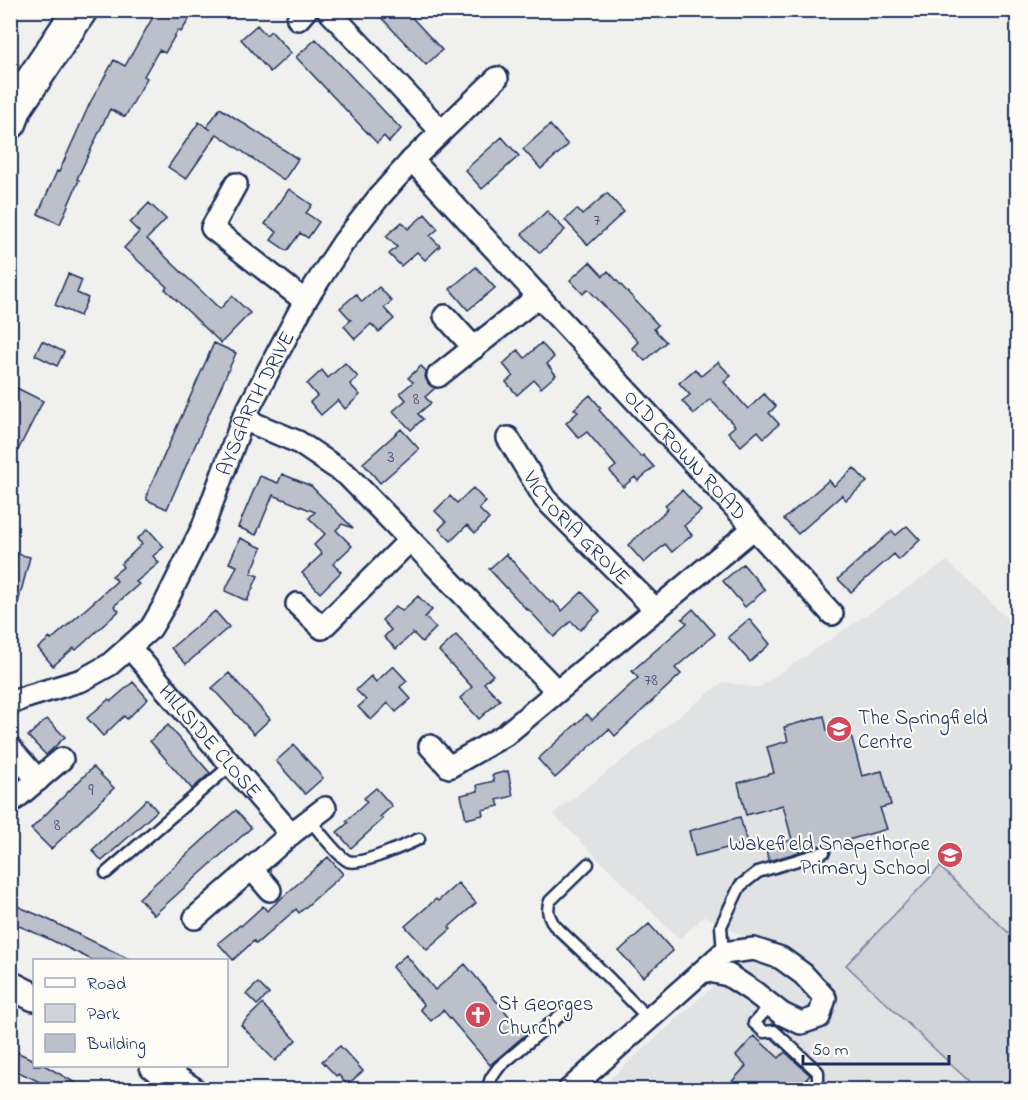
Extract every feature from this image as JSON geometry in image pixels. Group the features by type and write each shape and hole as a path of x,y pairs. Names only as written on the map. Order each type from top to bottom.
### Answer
{"highway":[{"path":"12,112 80,10"}],"street":[{"path":"328,10 441,131"},
{"name":"AYSGARTH DRIVE","path":"10,704 82,680 109,665 151,628 203,527 243,419 305,301 343,243 379,197 412,160 497,78"},
{"name":"OLD CROWN ROAD","path":"412,160 831,614"},
{"path":"236,184 212,228 305,301"},
{"path":"438,376 538,296"},
{"path":"445,316 474,348"},
{"path":"243,419 298,442 347,475 557,691"},
{"name":"VICTORIA GROVE","path":"508,438 545,499 656,610"},
{"path":"430,746 449,767 505,735 754,528"},
{"path":"297,604 322,628 410,540"},
{"name":"HILLSIDE CLOSE","path":"130,648 291,834"},
{"path":"10,748 38,780"},
{"path":"15,799 62,759"},
{"path":"195,918 317,814"},
{"path":"252,869 270,890"},
{"path":"569,1089 723,953 754,949 781,958 803,974 825,998 819,1017 801,1023 782,1014 728,975 705,970"},
{"path":"10,985 33,996"},
{"path":"156,1067 191,1089"}],"lane":[{"path":"106,873 231,765"},
{"path":"317,814 342,856 348,861 360,863 419,839"},
{"path":"723,953 721,926 740,886 758,872 824,852"},
{"path":"588,864 550,901 547,908 550,918 554,925 649,1018"},
{"path":"771,1005 754,1023 764,1032 774,1031 818,1072 818,1085 821,1089"},
{"path":"487,1089 499,1067 564,1012"}],"shaded area":[{"path":"947,561 1017,628 1017,1089 599,1089 710,989 746,938 705,916 679,939 553,814 723,682 758,688"}],"green space":[{"path":"940,867 1017,941 1017,1081 1009,1089 977,1089 846,965"}],"building":[{"path":"157,10 184,10 192,15 181,32 178,30 165,53 159,50 144,76 147,78 125,117 110,109 77,179 79,180 60,224 38,214 90,103 114,60 125,66"},
{"path":"374,10 405,10 442,50 426,65"},
{"path":"257,25 266,35 271,31 291,53 270,72 241,39"},
{"path":"316,39 401,129 389,142 384,136 377,143 296,57"},
{"path":"220,108 298,159 284,180 217,134 186,179 168,167 199,122 211,130 207,127"},
{"path":"550,125 568,145 541,169 523,149"},
{"path":"502,137 519,156 482,189 465,170"},
{"path":"289,189 312,205 306,213 319,222 308,238 300,233 287,251 271,240 277,232 265,224"},
{"path":"607,193 624,212 588,245 565,220 577,209 582,215"},
{"path":"149,203 166,219 147,239 220,309 232,296 250,313 221,343 165,289 167,287 124,248 139,232 130,223"},
{"path":"547,211 565,230 540,253 522,234"},
{"path":"425,214 438,229 430,236 440,246 425,260 417,252 401,266 389,254 397,247 386,236 402,222 408,229"},
{"path":"590,262 603,276 608,271 658,325 654,329 666,342 645,361 632,348 638,342 628,331 588,289 583,294 570,280"},
{"path":"476,267 495,288 468,310 450,289"},
{"path":"68,274 82,280 77,293 88,298 80,316 55,305"},
{"path":"379,287 392,301 384,308 394,319 379,332 371,324 355,339 344,326 351,320 340,308 356,294 362,302"},
{"path":"42,341 64,352 57,366 35,355"},
{"path":"214,343 236,353 167,509 147,500 147,494"},
{"path":"541,343 554,357 547,364 556,375 541,388 534,380 517,395 506,382 513,376 503,364 518,350 525,358"},
{"path":"718,362 731,376 724,382 748,409 764,394 776,406 769,413 779,424 764,438 758,431 741,446 728,432 735,426 710,399 694,414 682,401 690,395 679,383 695,369 701,376"},
{"path":"345,363 358,377 350,384 360,395 345,409 338,400 321,415 310,402 317,396 307,384 322,370 328,378"},
{"path":"421,366 426,371 425,377 428,383 435,388 425,397 431,403 418,414 423,419 411,430 393,411 406,400 400,393 413,382 408,378"},
{"path":"17,388 43,401 10,466 10,402"},
{"path":"590,395 601,408 599,410 622,436 641,457 643,455 654,467 638,481 635,477 623,487 610,471 616,466 587,432 579,438 566,423 578,412 574,409"},
{"path":"401,429 419,449 380,483 363,463"},
{"path":"854,468 867,482 846,500 842,495 798,534 784,519 829,480 834,486"},
{"path":"282,474 311,486 353,528 342,524 336,530 352,546 333,564 341,572 320,593 302,573 322,554 314,545 325,534 309,518 315,512 273,495 256,535 238,527 260,476 278,483"},
{"path":"473,488 486,502 479,509 489,519 475,533 467,525 451,541 439,529 446,522 435,511 450,496 457,503"},
{"path":"682,490 701,511 684,526 692,535 672,552 665,544 644,563 628,545 668,509 665,505"},
{"path":"907,526 920,540 899,560 894,554 851,592 838,579 892,531 896,535"},
{"path":"148,529 164,547 153,556 159,563 136,582 139,584 114,606 119,611 76,650 74,648 53,666 38,648 50,638 51,640 117,581 112,576 123,567 121,564 142,544 137,539"},
{"path":"240,538 262,548 251,573 258,576 247,601 225,591 237,566 229,563"},
{"path":"10,552 30,557 16,611 10,610"},
{"path":"506,554 551,603 553,601 562,611 582,592 600,611 580,630 571,621 554,637 489,569"},
{"path":"743,564 765,590 745,607 723,581"},
{"path":"418,596 432,610 425,617 436,628 422,642 413,633 396,649 384,637 391,630 382,620 396,606 402,611"},
{"path":"693,609 715,634 675,668 681,674 615,736 609,729 555,778 538,759 587,714 592,720 638,678 632,671 687,623 682,619"},
{"path":"215,611 229,627 186,664 171,648"},
{"path":"749,619 770,644 750,662 728,637"},
{"path":"456,635 493,675 484,683 500,700 479,719 460,698 472,687 439,651"},
{"path":"393,666 407,681 400,687 411,699 396,712 388,703 371,720 358,707 366,700 356,690 371,676 376,682"},
{"path":"229,673 270,719 254,734 212,688"},
{"path":"133,682 148,699 127,719 124,716 103,736 87,718"},
{"path":"824,716 827,730 848,724 862,776 882,771 891,805 880,808 887,829 769,861 765,847 792,840 783,805 746,815 738,783 774,773 767,747 788,741 784,727"},
{"path":"47,719 65,737 46,755 28,736"},
{"path":"168,725 210,773 192,789 150,741"},
{"path":"294,745 323,778 305,794 276,761"},
{"path":"93,767 114,788 51,849 31,829"},
{"path":"508,771 513,796 497,800 499,806 482,810 483,815 466,819 461,795 478,791 477,785 494,781 492,775"},
{"path":"376,788 392,806 380,817 383,819 351,848 337,832 367,802 364,798"},
{"path":"147,799 157,811 102,861 92,850"},
{"path":"236,810 251,828 154,915 139,898"},
{"path":"740,817 747,843 695,856 689,831"},
{"path":"328,857 343,874 299,913 296,909 256,944 254,941 233,960 218,943 263,906 267,911"},
{"path":"458,883 476,903 427,950 405,926"},
{"path":"10,903 129,959 90,959 10,922"},
{"path":"649,924 673,951 643,977 619,951"},
{"name":"St Georges Church","path":"406,955 435,990 465,964 525,1035 490,1065 443,1010 431,1021 420,1009 424,1005 392,967"},
{"path":"258,983 269,994 257,1005 246,994"},
{"path":"262,1004 296,1040 275,1061 241,1025"},
{"path":"754,1036 779,1058 785,1052 810,1075 798,1089 725,1089 746,1066 736,1056"},
{"path":"340,1046 363,1071 347,1085 322,1061"},
{"path":"10,1049 33,1060 33,1067 48,1067 86,1089 48,1089 37,1083 38,1081 10,1068"}],"place":[{"name":"The Springfield Centre","path":"839,729"},
{"name":"Wakefield Snapethorpe Primary School","path":"950,855"},
{"name":"St Georges Church","path":"478,1015"}]}
